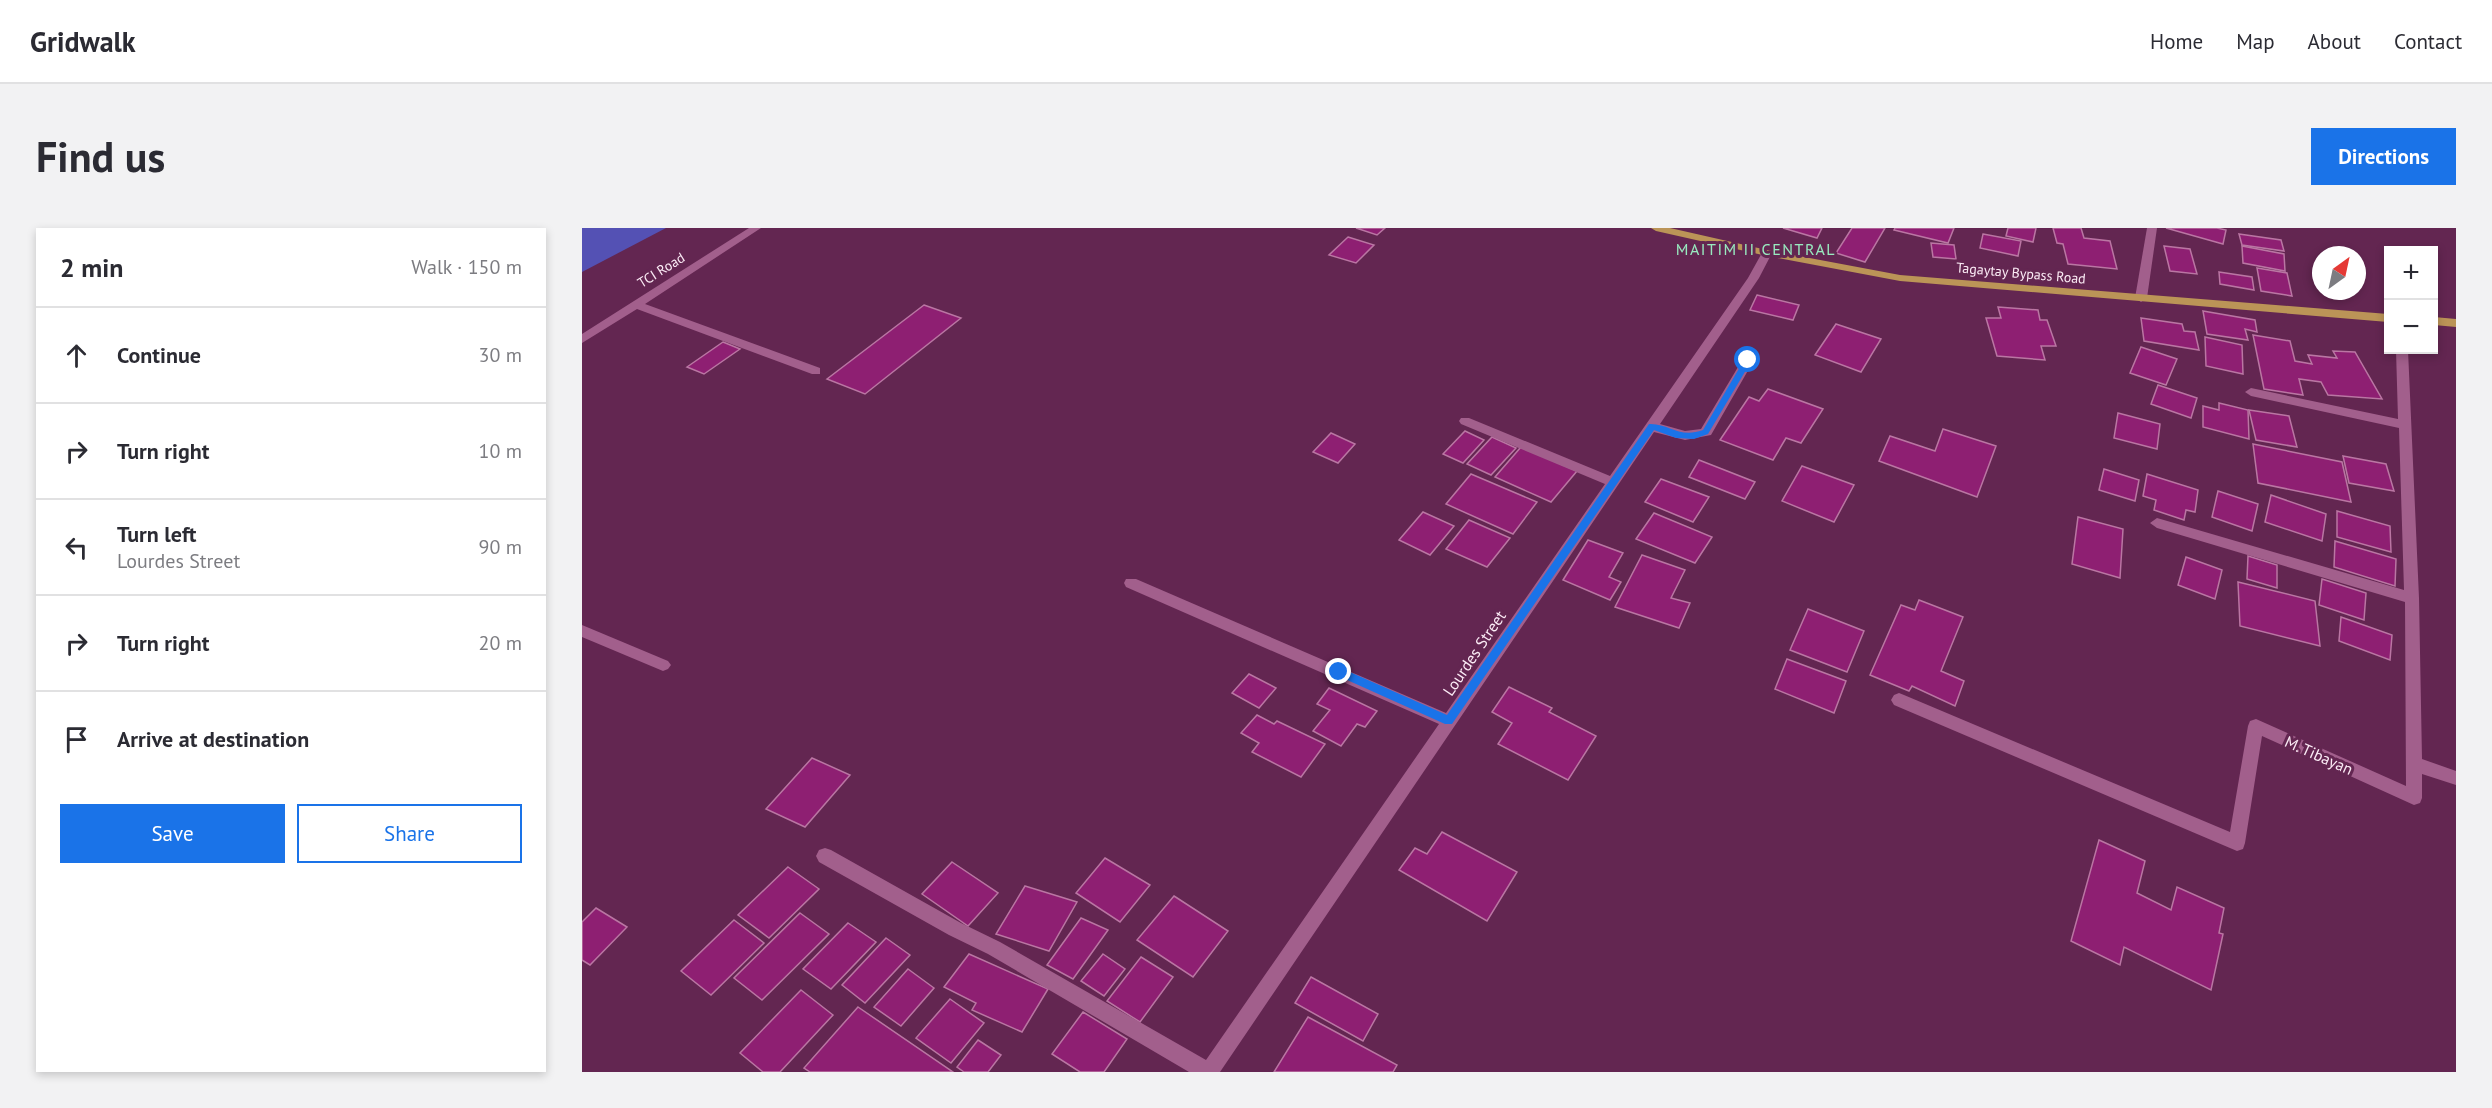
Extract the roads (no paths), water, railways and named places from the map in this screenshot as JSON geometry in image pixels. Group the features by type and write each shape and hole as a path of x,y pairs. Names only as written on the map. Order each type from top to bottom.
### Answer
{"main road":[{"name":"Tagaytay Bypass Road","path":"1656,228 1767,253 1900,278 2384,318"},
{"path":"2438,321 2456,323"}],"street":[{"name":"TCI Road","path":"582,339 756,228"},
{"path":"2141,298 2151,228"},
{"name":"Lourdes Street","path":"1208,1072 1754,278 1767,253"},
{"path":"635,304 816,371"},
{"name":"M. Tibayan","path":"1899,700 2237,843 2256,726 2414,798 2412,598 2402,354"},
{"path":"1652,426 1676,435 1694,436 1706,432 1748,360"},
{"path":"2251,392 2406,424"},
{"path":"1466,421 1612,482"},
{"path":"2157,523 2412,598"},
{"path":"1131,583 1449,721"},
{"path":"582,631 663,665"},
{"path":"2414,764 2456,778"},
{"path":"825,856 955,929 994,948 1208,1072"}],"district":[{"name":"MAITIM II CENTRAL","path":"1756,249"}]}
